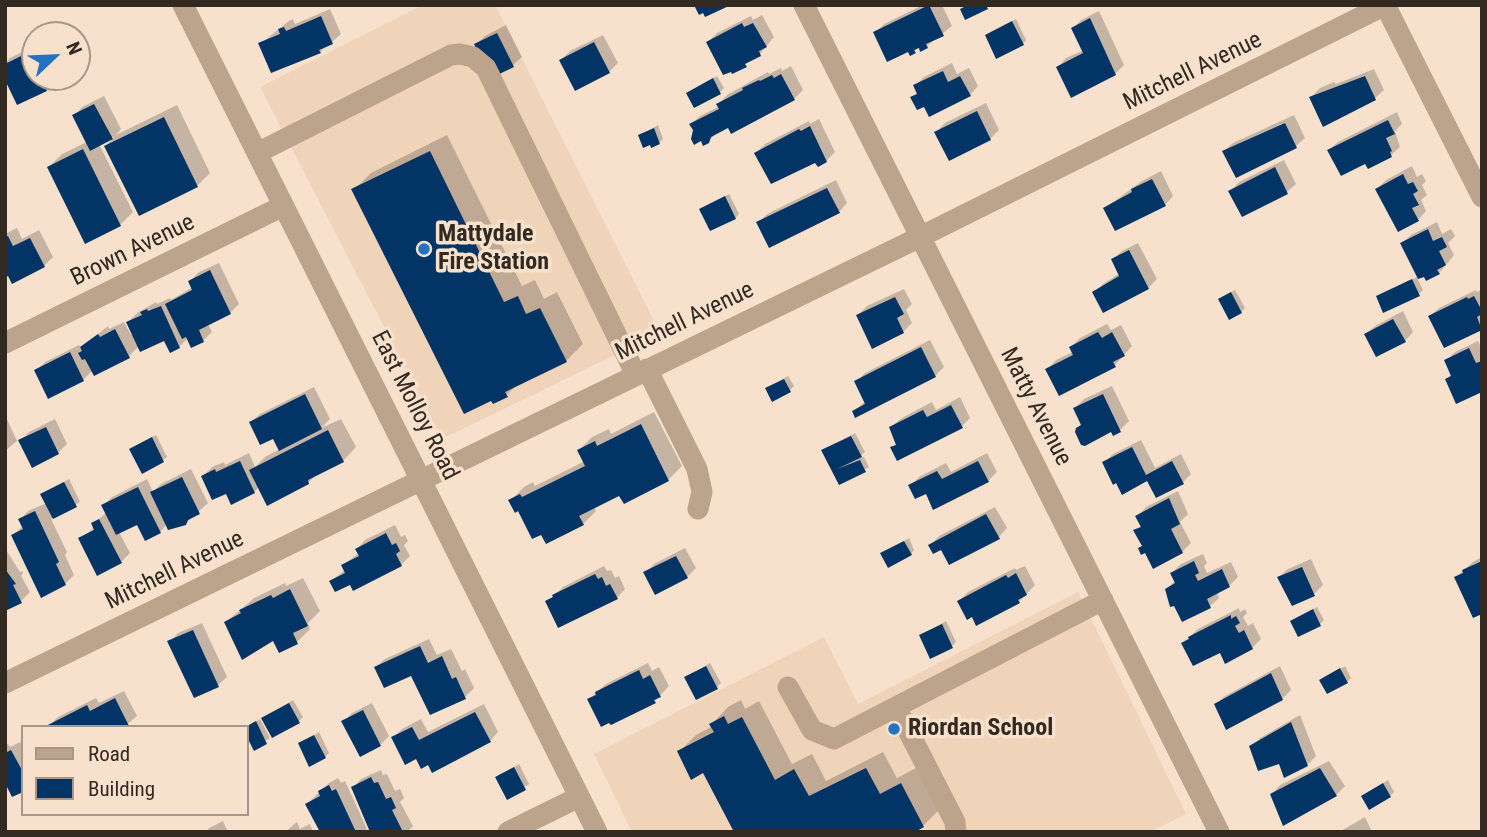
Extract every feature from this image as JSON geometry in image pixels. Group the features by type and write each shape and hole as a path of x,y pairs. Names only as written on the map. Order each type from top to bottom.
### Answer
{"street":[{"name":"East Molloy Road","path":"183,5 597,832"},
{"name":"Matty Avenue","path":"804,5 1219,832"},
{"path":"1385,5 1482,197"},
{"name":"Mitchell Avenue","path":"5,684 920,237 1385,5"},
{"path":"257,153 451,55 473,57 486,68 642,372 696,470 702,492 698,509"},
{"name":"Brown Avenue","path":"5,343 283,206"},
{"path":"788,687 812,730 834,739 1102,600"},
{"path":"896,707 956,822 956,832"},
{"path":"508,832 579,797"}],"shaded area":[{"path":"423,5 495,5 660,333 442,439 260,87"},
{"name":"Riordan School","path":"1078,592 1186,814 1150,832 632,832 594,754 824,637 858,704"}],"building":[{"path":"731,5 705,17 703,13 699,15 695,7"},
{"path":"929,5 944,36 926,44 928,48 920,52 919,48 910,56 908,52 887,62 873,32"},
{"path":"968,5 986,5 988,9 965,20 960,9"},
{"path":"321,16 333,44 319,50 321,53 271,73 258,43 280,34 278,29 284,27 286,31"},
{"path":"1090,18 1116,75 1071,98 1056,67 1083,53 1071,28"},
{"path":"1012,21 1024,45 996,59 985,35"},
{"path":"742,23 744,27 753,23 767,47 759,51 761,56 745,64 747,67 723,75 706,42"},
{"path":"497,33 514,67 491,78 474,44"},
{"path":"594,42 610,73 575,91 559,60"},
{"path":"21,56 21,91 47,91 17,105 5,80 5,64"},
{"path":"943,71 948,82 960,76 971,96 929,117 924,107 917,110 910,97 917,94 913,85"},
{"path":"781,74 795,100 731,134 728,128 711,137 709,143 703,146 701,141 694,145 691,139 693,130 689,124 719,109 716,104 743,90 742,88"},
{"path":"1365,76 1376,100 1323,127 1309,97"},
{"path":"713,78 721,94 694,108 686,93"},
{"path":"94,104 113,139 90,151 72,115"},
{"path":"977,111 991,140 949,161 934,132"},
{"path":"164,117 198,187 139,216 104,146"},
{"path":"1388,120 1395,134 1386,138 1392,157 1368,169 1365,164 1341,176 1327,150"},
{"path":"1285,123 1297,148 1236,178 1222,151"},
{"path":"810,126 827,162 818,167 815,163 771,184 754,153"},
{"path":"654,128 660,144 643,148 638,135"},
{"path":"83,149 121,226 85,244 47,167"},
{"path":"430,151 504,302 518,296 526,314 540,308 567,362 505,392 508,397 493,404 491,401 464,414 351,189"},
{"path":"1275,167 1288,194 1242,217 1228,191"},
{"path":"1403,174 1408,184 1413,182 1418,191 1413,194 1419,205 1412,208 1419,221 1398,232 1375,189"},
{"path":"1152,179 1166,206 1115,231 1103,208"},
{"path":"827,188 840,213 769,248 756,222"},
{"path":"725,196 736,219 710,231 699,209"},
{"path":"1428,229 1433,241 1442,237 1447,247 1439,251 1446,265 1437,270 1440,274 1426,281 1424,277 1418,279 1400,243"},
{"path":"8,236 13,246 30,238 45,267 12,284 8,276 5,277 5,237"},
{"path":"1129,250 1149,289 1103,313 1092,292 1119,276 1111,259"},
{"path":"210,270 231,314 199,330 204,342 191,348 186,337 182,339 165,304 192,290 188,281"},
{"path":"1412,279 1420,296 1383,313 1376,296"},
{"path":"1231,292 1242,313 1229,320 1218,299"},
{"path":"1474,296 1482,311 1477,317 1482,330 1444,348 1428,316"},
{"path":"895,297 904,314 897,318 904,333 872,349 856,315"},
{"path":"161,306 180,348 170,353 164,341 140,352 126,322 142,315 140,312"},
{"path":"1393,319 1406,342 1376,357 1364,334"},
{"path":"115,329 130,358 94,376 85,359 82,360 78,353 82,351 80,347 98,334 100,337"},
{"path":"1098,332 1102,338 1112,332 1125,356 1113,362 1116,367 1059,396 1045,369 1073,355 1069,347"},
{"path":"921,347 936,377 855,418 852,411 865,404 854,381"},
{"path":"1469,348 1476,363 1482,361 1482,392 1456,404 1445,379 1451,376 1444,360"},
{"path":"70,352 84,381 48,399 34,370"},
{"path":"784,379 791,392 772,402 765,388"},
{"path":"305,394 322,429 279,451 273,439 260,445 249,422"},
{"path":"1103,394 1121,432 1113,436 1111,432 1085,446 1081,445 1075,432 1081,425 1073,408"},
{"path":"951,405 963,428 897,461 890,447 896,445 889,427 923,410 927,417"},
{"path":"641,424 669,481 624,504 619,496 579,516 584,525 546,544 541,535 532,539 518,511 515,513 508,500 520,494 522,497 585,466 577,450 595,441 597,446"},
{"path":"46,427 59,454 32,468 18,440"},
{"path":"328,430 344,462 308,480 309,484 267,506 249,470"},
{"path":"851,436 862,457 837,469 860,460 866,472 839,485 821,450"},
{"path":"152,437 164,462 142,474 129,449"},
{"path":"1132,447 1146,475 1172,461 1184,484 1156,498 1147,481 1122,495 1116,483 1113,485 1102,462"},
{"path":"240,461 255,493 231,505 226,494 212,500 201,476"},
{"path":"978,461 989,482 933,510 926,494 915,499 908,485 937,471 942,479"},
{"path":"182,477 200,514 188,520 186,525 168,530 150,492"},
{"path":"64,482 77,507 53,519 40,494"},
{"path":"138,487 161,533 145,541 137,525 116,535 101,505"},
{"path":"1169,498 1180,524 1171,529 1183,553 1153,569 1145,553 1141,555 1138,548 1142,546 1133,530 1141,527 1135,516"},
{"path":"35,511 59,562 56,564 66,585 41,598 11,535 23,529 18,519"},
{"path":"986,514 1000,539 949,565 941,550 933,554 928,545"},
{"path":"99,519 122,563 97,576 78,538 94,530 91,523"},
{"path":"386,533 392,545 396,543 400,551 396,554 402,566 353,591 350,585 335,592 329,581 345,573 341,565 359,556 355,549"},
{"path":"904,541 912,555 888,568 880,553"},
{"path":"676,556 688,578 655,595 643,572"},
{"path":"1194,561 1199,573 1195,575 1198,581 1222,569 1230,587 1207,599 1211,608 1182,622 1174,606 1170,607 1165,589 1175,583 1170,573"},
{"path":"1482,561 1482,614 1473,618 1454,577 1463,573 1462,570"},
{"path":"1302,567 1315,596 1292,606 1277,577"},
{"path":"5,569 16,584 13,585 22,603 5,611"},
{"path":"1016,573 1027,595 1018,600 1020,603 976,626 972,617 967,620 957,601 1006,575 1008,578"},
{"path":"595,574 598,579 602,577 606,586 610,584 618,599 558,628 545,601"},
{"path":"290,589 308,626 293,633 298,644 279,653 273,641 242,660 224,622 241,613 239,610"},
{"path":"1313,609 1321,626 1298,637 1290,621"},
{"path":"1231,615 1231,619 1236,616 1240,623 1235,626 1239,633 1244,630 1253,649 1225,664 1220,653 1193,666 1181,643"},
{"path":"942,624 953,648 930,659 919,635"},
{"path":"193,630 219,687 194,698 167,641"},
{"path":"420,646 428,663 442,656 452,679 456,677 466,699 430,715 411,676 384,688 374,667"},
{"path":"706,666 718,689 696,700 684,677"},
{"path":"1340,668 1348,683 1327,694 1319,680"},
{"path":"639,670 643,679 650,675 661,697 654,700 656,703 611,725 609,723 601,727 587,699 596,695 595,692"},
{"path":"1271,673 1283,700 1226,730 1214,704"},
{"path":"115,698 128,725 48,725 87,705 90,711"},
{"path":"289,703 300,723 272,738 261,718"},
{"path":"363,710 381,746 360,757 341,721"},
{"path":"475,712 491,742 432,773 428,765 421,769 416,759 405,765 391,737 412,727 419,740"},
{"path":"724,716 728,724 742,717 775,780 794,769 809,796 866,768 880,794 901,783 924,827 915,832 734,832 703,773 691,780 677,751 714,732 709,724"},
{"path":"256,721 267,744 254,751 248,739 248,725"},
{"path":"1291,722 1308,766 1284,778 1279,764 1258,771 1249,746"},
{"path":"314,735 326,758 309,767 298,743"},
{"path":"11,750 21,768 21,793 12,797 7,787 5,788 5,753"},
{"path":"514,767 526,790 507,800 495,777"},
{"path":"1320,768 1337,796 1283,826 1270,794"},
{"path":"371,777 374,783 378,782 386,799 391,797 396,808 392,810 403,832 370,832 351,787"},
{"path":"1383,783 1391,797 1369,810 1361,796"},
{"path":"329,785 332,791 336,789 356,832 320,832 305,804 320,796 318,791"}],"place":[{"name":"Mattydale Fire Station","path":"424,249"},
{"name":"Riordan School","path":"894,729"}]}
